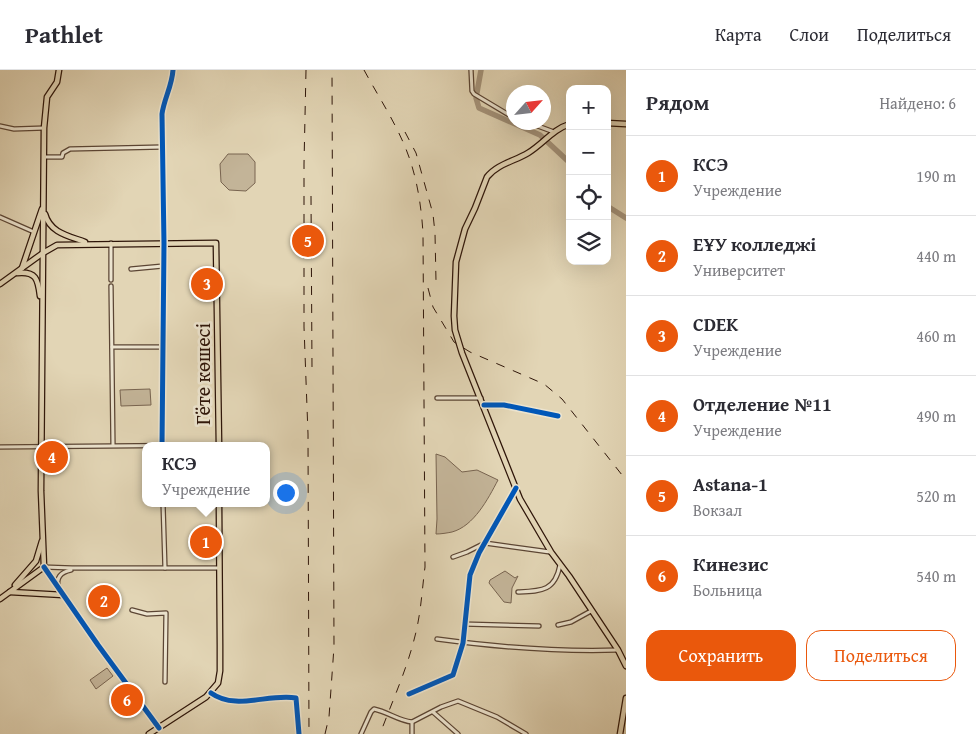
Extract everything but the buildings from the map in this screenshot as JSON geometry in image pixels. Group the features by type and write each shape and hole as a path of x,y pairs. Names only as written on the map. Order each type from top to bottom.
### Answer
{"main road":[{"path":"0,599 44,567 41,491 44,128 48,98 57,82 59,70"},
{"path":"611,123 626,124"},
{"path":"566,126 554,132 523,156 496,168 488,177 459,246 453,297 455,330 462,353 520,499 552,552 618,650 626,665"},
{"path":"22,268 44,203"},
{"path":"44,209 47,222 54,230 89,244"},
{"name":"Гёте көшесі","path":"164,244 216,243 219,442"},
{"path":"0,284 57,245 164,244"},
{"path":"15,273 30,273 38,281 42,308"},
{"path":"149,734 213,691 218,683 220,671 219,507"},
{"path":"10,592 36,561 43,537"},
{"path":"10,592 63,595"},
{"path":"620,734 626,698"}],"street":[{"path":"162,442 163,108 172,80 173,70"},
{"path":"471,70 472,92 506,113"},
{"path":"0,126 14,129 44,128"},
{"path":"549,130 554,132"},
{"path":"44,157 62,157 63,153 70,148 162,147"},
{"path":"0,217 35,232"},
{"path":"111,243 111,280"},
{"path":"132,269 163,266"},
{"path":"111,286 113,445"},
{"path":"112,347 163,347"},
{"path":"437,398 481,398"},
{"path":"484,405 504,405 558,416"},
{"path":"0,447 142,446"},
{"path":"409,694 453,675 463,643 470,574 479,553 516,488"},
{"path":"163,507 165,568"},
{"path":"452,557 485,543 552,552"},
{"path":"518,592 542,591 557,579 560,564"},
{"path":"44,567 219,568"},
{"path":"44,567 159,728"},
{"path":"63,595 58,585 60,575 68,570 83,568"},
{"path":"132,610 148,614 166,613 165,682"},
{"path":"558,625 571,622 591,611"},
{"path":"464,624 539,626"},
{"path":"437,639 488,646 587,651 618,650"},
{"path":"213,691 222,700 230,701 296,698 299,734"},
{"path":"362,734 374,709 398,717 403,721 412,722 458,701 497,717 526,734"},
{"path":"433,712 458,734"},
{"path":"412,722 412,734"}],"shaded area":[{"path":"228,154 248,154 255,162 255,183 246,191 229,190 221,182 220,164"},
{"path":"150,389 151,405 121,406 120,390"},
{"path":"436,454 445,457 462,472 477,470 498,480 474,518 460,529 436,534 437,519"},
{"path":"505,571 515,578 518,576 512,588 511,603 504,602 489,583 490,580"},
{"path":"107,668 113,676 96,689 90,680"}],"waterway":[{"path":"481,70 476,98 479,108 540,135 566,159"},
{"path":"611,209 626,218"}],"railway":[{"path":"306,70 304,327 308,434 309,734"},
{"path":"325,734 329,717 334,647 332,70"},
{"path":"364,70 408,153 417,187 423,233 425,567 419,619 412,648 380,734"},
{"path":"405,132 416,153 433,214 436,281"},
{"path":"311,196 312,368"},
{"path":"428,288 433,307 454,342 470,352 544,384 562,399 626,480"}],"cycle path":[{"path":"162,442 164,244 162,114 173,70"},
{"path":"484,405 504,405 558,416"},
{"path":"409,694 453,675 463,643 470,575 479,553 516,488"},
{"path":"44,567 159,728"},
{"path":"211,693 231,701 296,698 299,734"}],"place":[{"name":"Astana-1","path":"308,241"},
{"name":"CDEK","path":"207,284"},
{"name":"Отделение №11","path":"52,457"},
{"name":"КСЭ","path":"206,542"},
{"name":"ЕҰУ колледжі","path":"104,601"},
{"name":"Кинезис","path":"127,700"}]}
